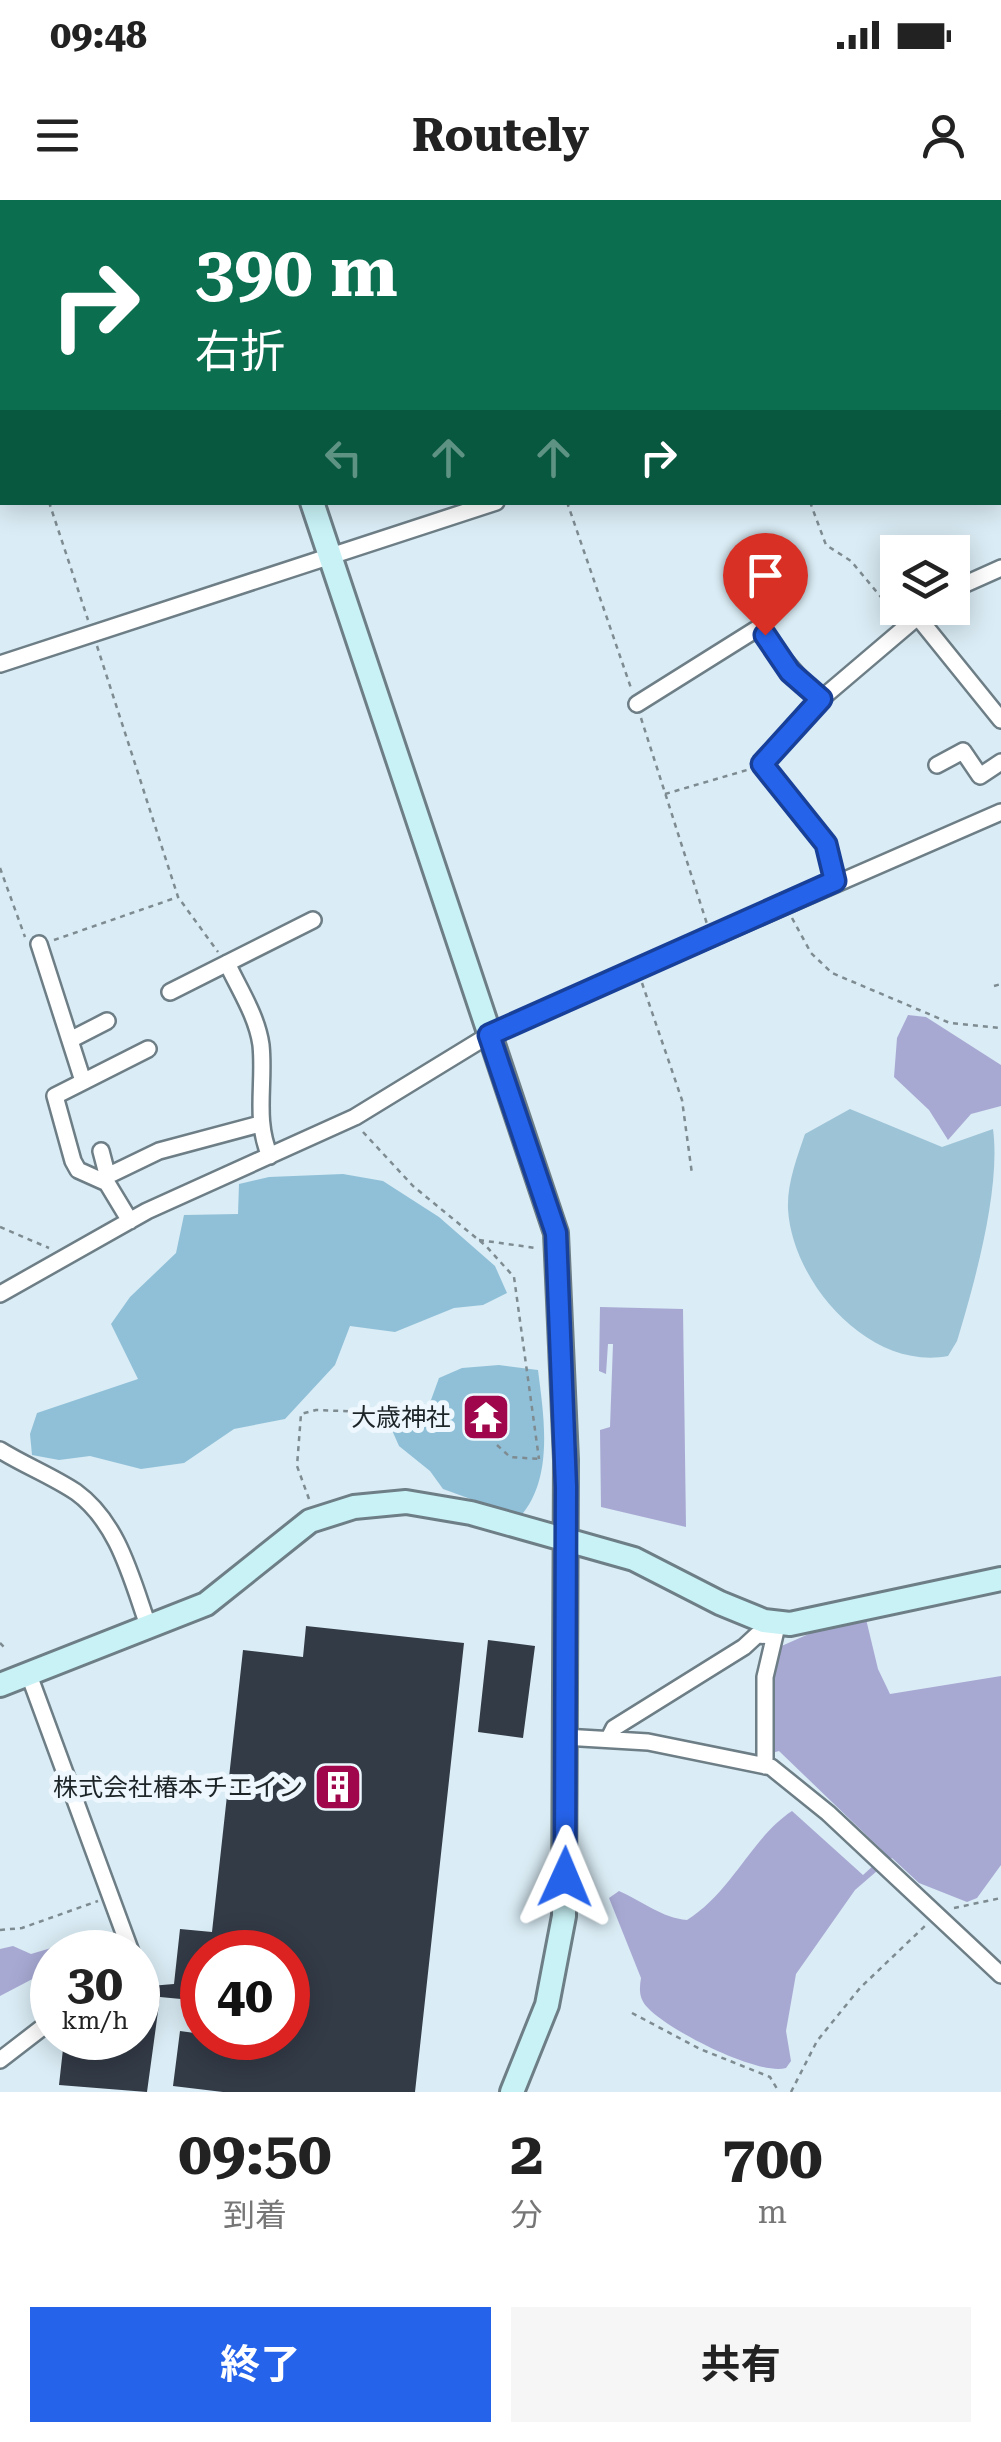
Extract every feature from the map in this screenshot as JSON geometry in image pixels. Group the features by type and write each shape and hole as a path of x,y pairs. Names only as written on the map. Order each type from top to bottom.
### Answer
{"street":[{"path":"313,505 532,1154 558,1249 567,1542 564,1916 547,2005 512,2092"},
{"path":"0,664 487,505"},
{"path":"970,582 1001,568"},
{"path":"835,881 826,844 762,764 821,699 907,625"},
{"path":"924,625 1001,720"},
{"path":"636,704 756,630 765,635 790,672 821,699"},
{"path":"937,765 963,750 980,776 1001,762"},
{"path":"0,1294 130,1221 355,1118 489,1035 784,903 1001,812"},
{"path":"170,992 313,920"},
{"path":"38,944 83,1081"},
{"path":"227,964 260,1039 264,1074 260,1124 270,1156"},
{"path":"70,1040 107,1021"},
{"path":"148,1049 55,1096 54,1105 78,1170 104,1176 159,1151 260,1124"},
{"path":"100,1151 104,1176 130,1221"},
{"path":"0,1450 74,1491 94,1508 128,1570 148,1628"},
{"path":"0,1686 206,1604 317,1519 354,1507 406,1502 472,1514 634,1559 776,1629"},
{"path":"609,1738 614,1728 744,1647 758,1634 1001,1580"},
{"path":"766,1766 765,1677 776,1629"},
{"path":"30,1675 123,1930"},
{"path":"564,1737 609,1738 766,1766 799,1788 1001,1975"},
{"path":"0,2060 30,2037"}],"path":[{"path":"50,505 178,896 227,964"},
{"path":"811,505 826,545 880,585"},
{"path":"665,794 762,764"},
{"path":"0,868 22,934 28,942 38,944 178,896"},
{"path":"784,903 802,940 832,973 950,1024 1001,1028"},
{"path":"637,968 682,1100 692,1174"},
{"path":"994,986 1001,984"},
{"path":"355,1118 367,1138 412,1186 478,1240 514,1277 540,1459"},
{"path":"0,1227 50,1248 60,1260"},
{"path":"478,1240 558,1249"},
{"path":"317,1519 297,1466 301,1414 316,1410 448,1416"},
{"path":"497,1445 510,1457 566,1460"},
{"path":"0,1643 5,1648"},
{"path":"791,2092 817,2042 860,1988 936,1914 1001,1898"},
{"path":"0,1930 22,1928 54,1914 110,1899"},
{"path":"632,2013 700,2049 770,2077 778,2092"}],"shaded area":[{"path":"908,1015 926,1017 1001,1065 1001,1106 971,1114 948,1140 929,1110 894,1077 897,1038"},
{"path":"850,1109 942,1147 993,1129 993,1178 985,1235 957,1341 948,1356 919,1357 890,1350 864,1335 840,1316 804,1265 788,1209 796,1161 805,1134"},
{"path":"343,1174 383,1181 439,1217 495,1266 507,1293 483,1305 454,1308 395,1332 350,1326 335,1365 285,1419 234,1429 184,1463 141,1469 90,1456 59,1460 32,1455 30,1434 37,1413 138,1379 111,1324 130,1297 176,1253 184,1215 238,1214 239,1184 269,1177"},
{"path":"600,1307 683,1309 686,1527 601,1507 600,1430 610,1427 613,1344 608,1344 606,1374 599,1371"},
{"path":"499,1365 538,1370 544,1427 542,1466 531,1501 520,1517 443,1489 430,1471 399,1446 384,1412 396,1404 422,1408 431,1400 439,1378 462,1368"},
{"path":"866,1619 878,1669 890,1694 1001,1676 1001,1865 977,1898 967,1902 919,1883 892,1858 855,1890 796,1974 786,2031 791,2061 786,2068 755,2065 693,2039 645,2005 640,1994 641,1978 609,1898 619,1891 661,1913 687,1920 717,1895 765,1835 792,1811 863,1875 886,1854 779,1751 772,1753 772,1669 777,1648 820,1629"},
{"path":"13,1946 30,1954 30,1980 0,1996 0,1949"}],"building":[{"name":"株式会社椿本チエイン","path":"306,1626 464,1643 415,2092 223,2092 173,2086 180,2031 180,2060 310,2060 310,1930 212,1930 243,1650 303,1657"},
{"path":"488,1640 535,1646 523,1738 478,1732"},
{"name":"株式会社椿本チエイン","path":"180,1929 191,1930 180,1930 180,1999 160,1997 160,1985 174,1984"},
{"name":"株式会社椿本チエイン","path":"62,2060 151,2060 147,2092 59,2085"}],"place":[{"name":"大歳神社","path":"486,1417"},
{"name":"株式会社椿本チエイン","path":"338,1787"}],"route":[{"path":"565,1877 566,1430 556,1233 489,1035 835,881 826,844 762,764 821,699 790,672 765,635"}]}
